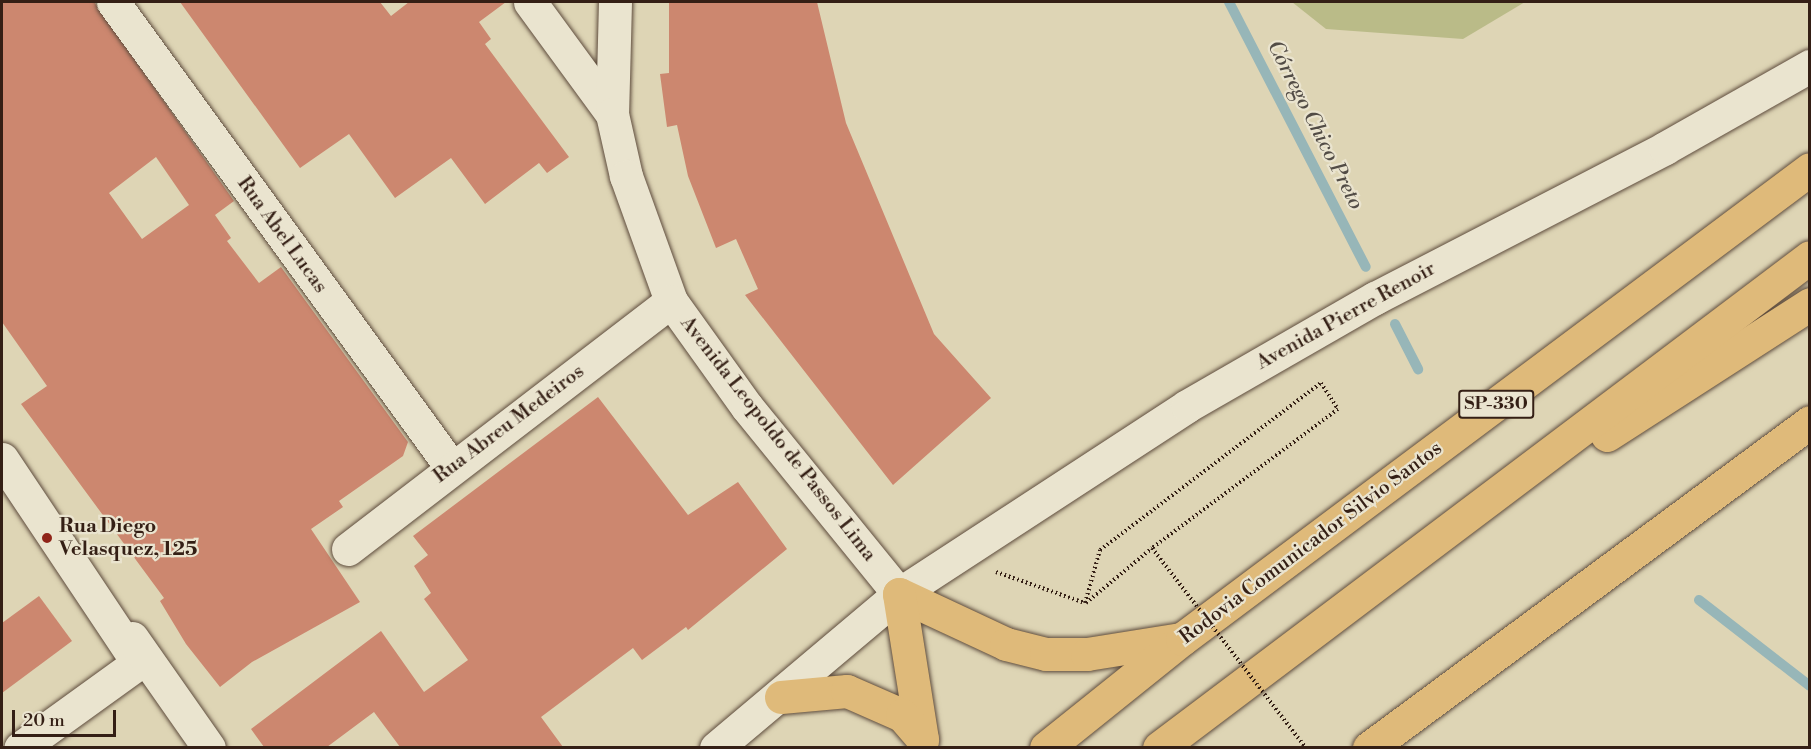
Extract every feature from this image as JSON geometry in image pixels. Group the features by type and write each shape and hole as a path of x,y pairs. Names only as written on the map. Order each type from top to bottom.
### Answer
{"main road":[{"name":"Rodovia Comunicador Silvio Santos","path":"1046,747 1182,639 1809,169"},
{"path":"1159,747 1809,256"},
{"path":"1386,577 1809,304"},
{"path":"1369,747 1809,422"},
{"path":"899,594 1006,644 1046,654 1087,654 1182,639"},
{"path":"899,594 921,743"},
{"path":"782,697 847,691 902,715 921,743"}],"street":[{"name":"Rua Abel Lucas","path":"113,2 452,468"},
{"path":"530,2 612,114"},
{"name":"Avenida Leopoldo de Passos Lima","path":"615,2 612,114 626,176 671,301 747,407 899,594"},
{"name":"Avenida Pierre Renoir","path":"716,747 782,697 899,594 1187,406 1375,297 1665,148 1809,66"},
{"name":"Rua Abreu Medeiros","path":"348,549 671,301"},
{"path":"2,456 138,663 20,747"},
{"path":"2,456 209,747"}],"path":[{"path":"1321,383 1338,409 1152,548 1085,603 1100,550 1321,383"},
{"path":"1152,548 1306,747"},
{"path":"991,570 1085,603"}],"green space":[{"path":"1292,2 1525,2 1463,39 1326,29"}],"building":[{"path":"2,2 94,2 234,201 215,215 231,238 227,241 259,283 281,267 408,442 403,456 339,501 343,507 311,529 360,602 252,662 220,687 186,644 160,601 164,598 21,404 47,386 2,322","holes":["156,157 189,205 142,239 109,193"]},
{"path":"180,2 380,2 391,16 409,2 506,2 479,22 491,39 485,44 569,157 547,173 539,163 485,204 451,158 395,198 349,134 300,168"},
{"path":"669,2 817,2 846,123 934,334 991,398 893,485 745,295 758,289 736,239 716,248 688,176 677,125 667,127 660,74 669,73"},
{"path":"598,397 688,515 738,482 787,549 688,630 686,627 642,660 633,648 541,717 563,747 400,747 374,712 327,747 264,747 251,729 381,631 424,692 468,660 424,599 431,593 414,566 428,555 413,536"},
{"path":"39,596 72,641 2,693 2,623"}],"waterway":[{"name":"Córrego Chico Preto","path":"1229,2 1366,267"},
{"name":"Córrego Chico Preto","path":"1395,324 1418,369"},
{"name":"Córrego Chico Preto","path":"1699,600 1810,686"}],"place":[{"name":"Rua Diego Velasquez, 125","path":"47,538"}]}
